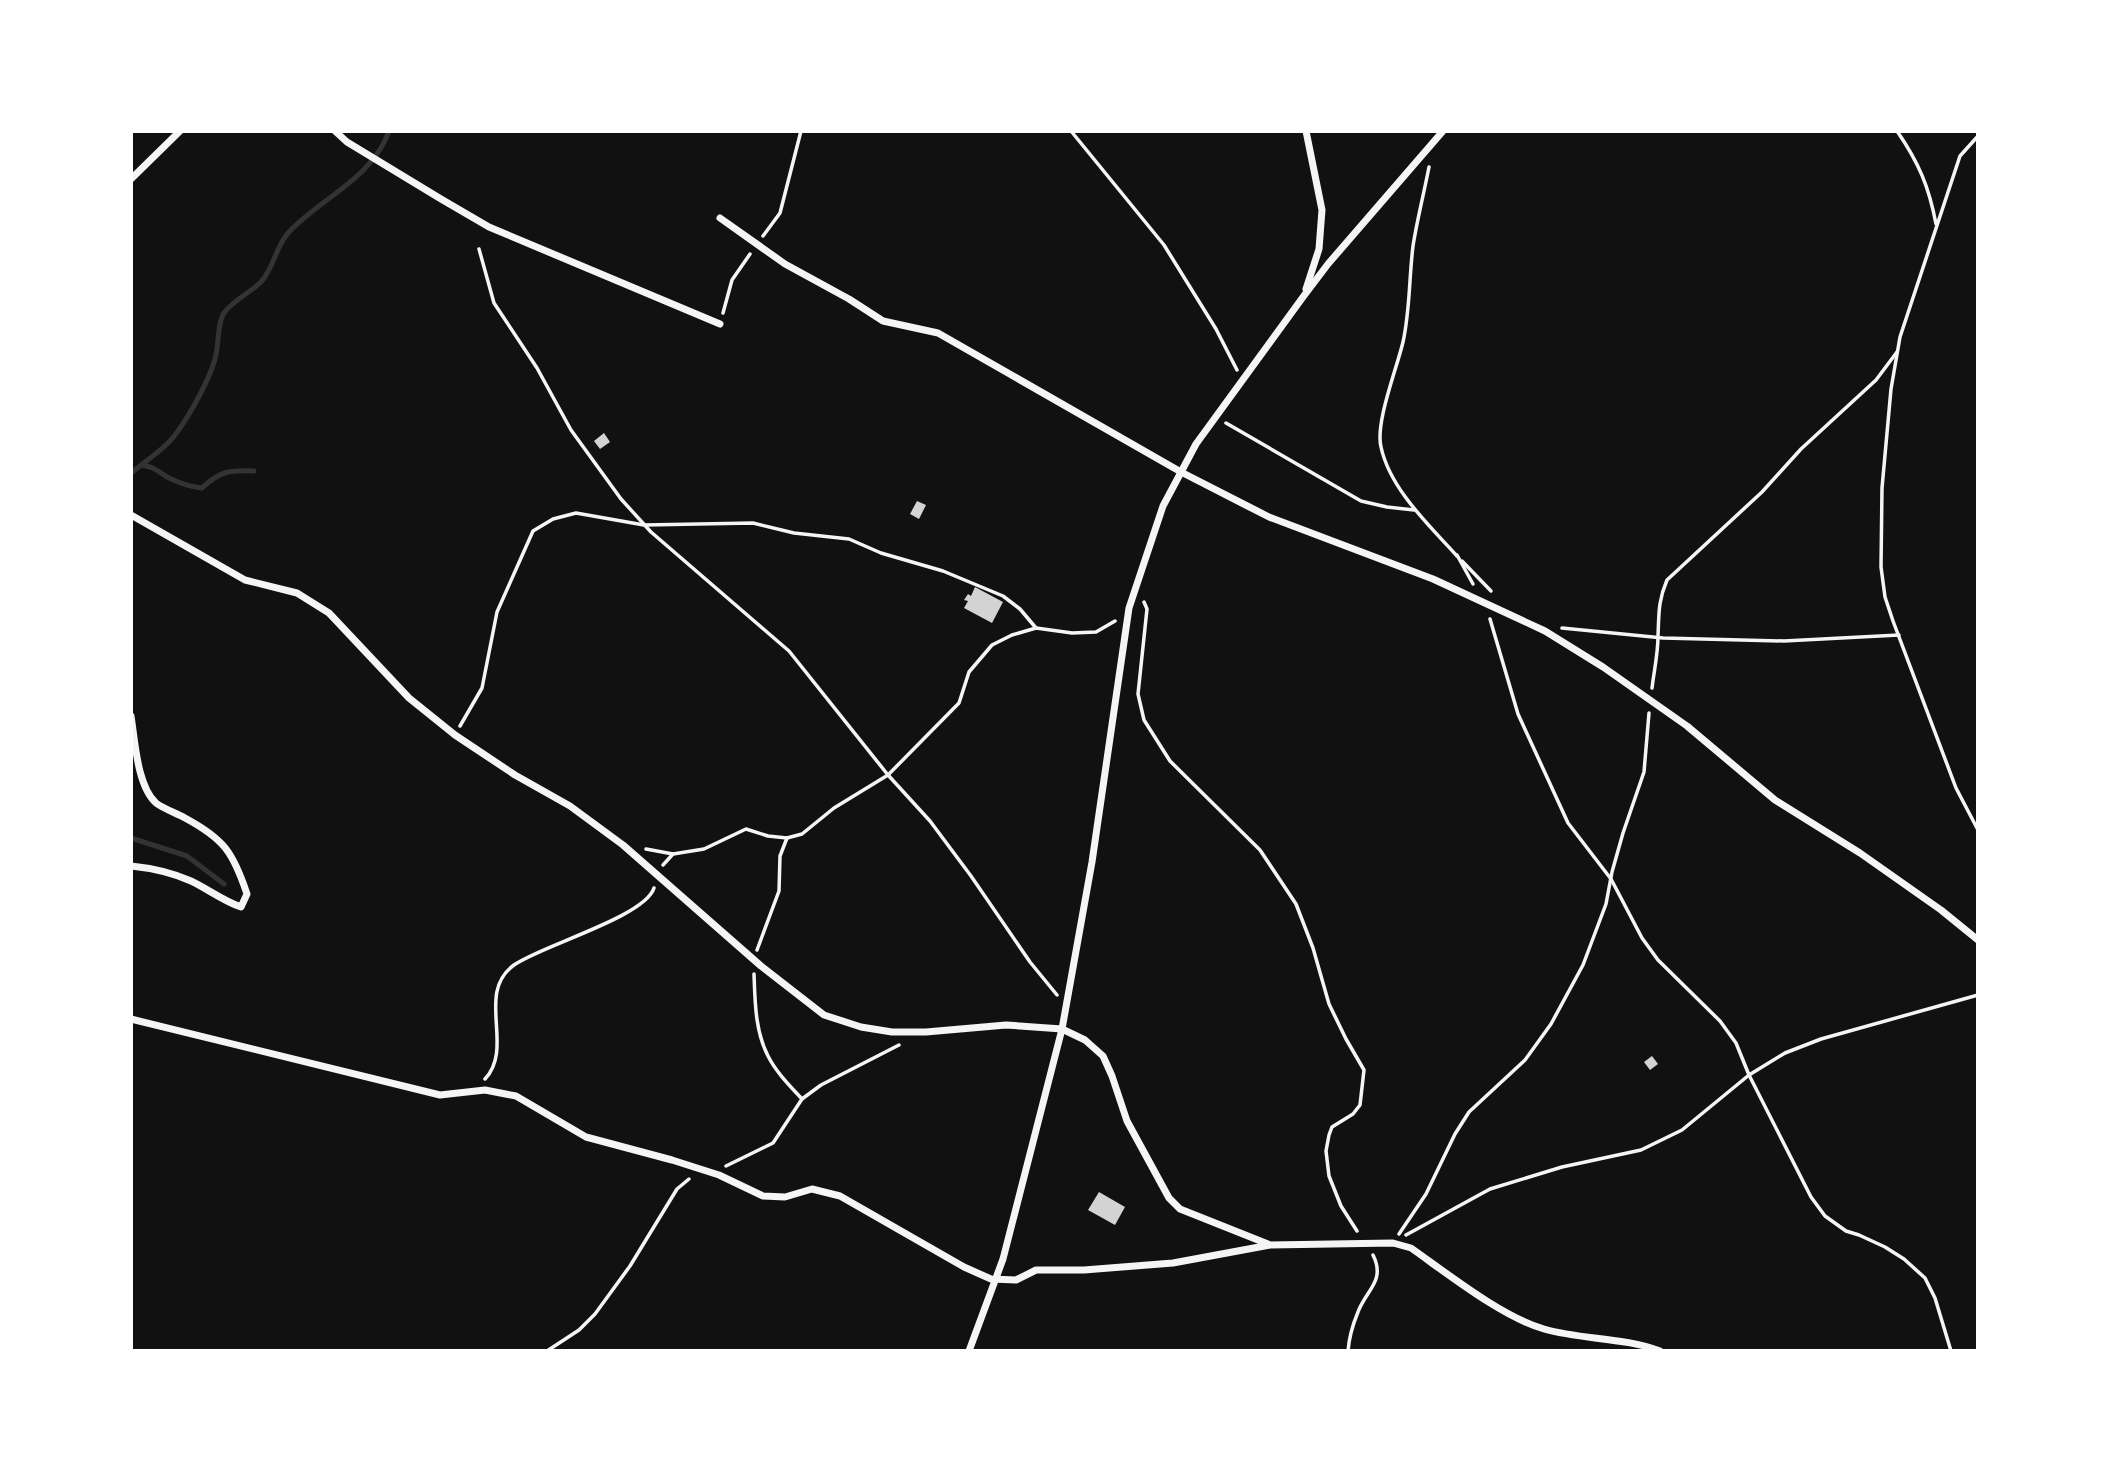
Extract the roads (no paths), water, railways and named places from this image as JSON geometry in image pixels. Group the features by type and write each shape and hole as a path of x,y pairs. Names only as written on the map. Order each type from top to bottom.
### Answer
{"street":[{"path":"131,179 180,131"},
{"path":"335,131 347,142 440,200 489,227 720,324"},
{"path":"1303,296 1319,249 1322,210 1306,131"},
{"path":"969,1351 1003,1259 1062,1029 1092,862 1129,608 1163,506 1196,444 1303,296 1443,131"},
{"path":"720,218 785,264 883,321 938,333 1181,472 1269,517 1433,579 1545,631 1603,667 1687,726 1775,800 1860,853 1941,910 1978,940"},
{"path":"131,515 245,580 297,593 329,613 409,698 455,735 515,775 570,806 623,845 761,965 824,1015 861,1027 892,1032 1006,1025 1062,1029 1085,1040 1103,1056 1127,1121 1168,1198 1180,1209 1270,1245"},
{"path":"131,716 138,764 144,783 155,802 209,831 229,851 247,894 241,907 191,881 146,867 131,866"},
{"path":"131,1019 440,1096 485,1090 516,1096 586,1138 719,1175 763,1196 785,1198 812,1189 839,1196 964,1267 996,1279 1016,1280 1036,1270 1084,1270 1173,1263 1270,1245 1393,1243 1411,1248 1520,1320 1545,1330 1645,1345 1660,1351"}],"waterway":[{"path":"131,473 168,443 202,391 216,354 224,313 261,282 289,232 371,162 389,131"},
{"path":"141,465 180,483 202,488 225,473 254,471"},
{"path":"131,838 187,856 224,884"}]}
